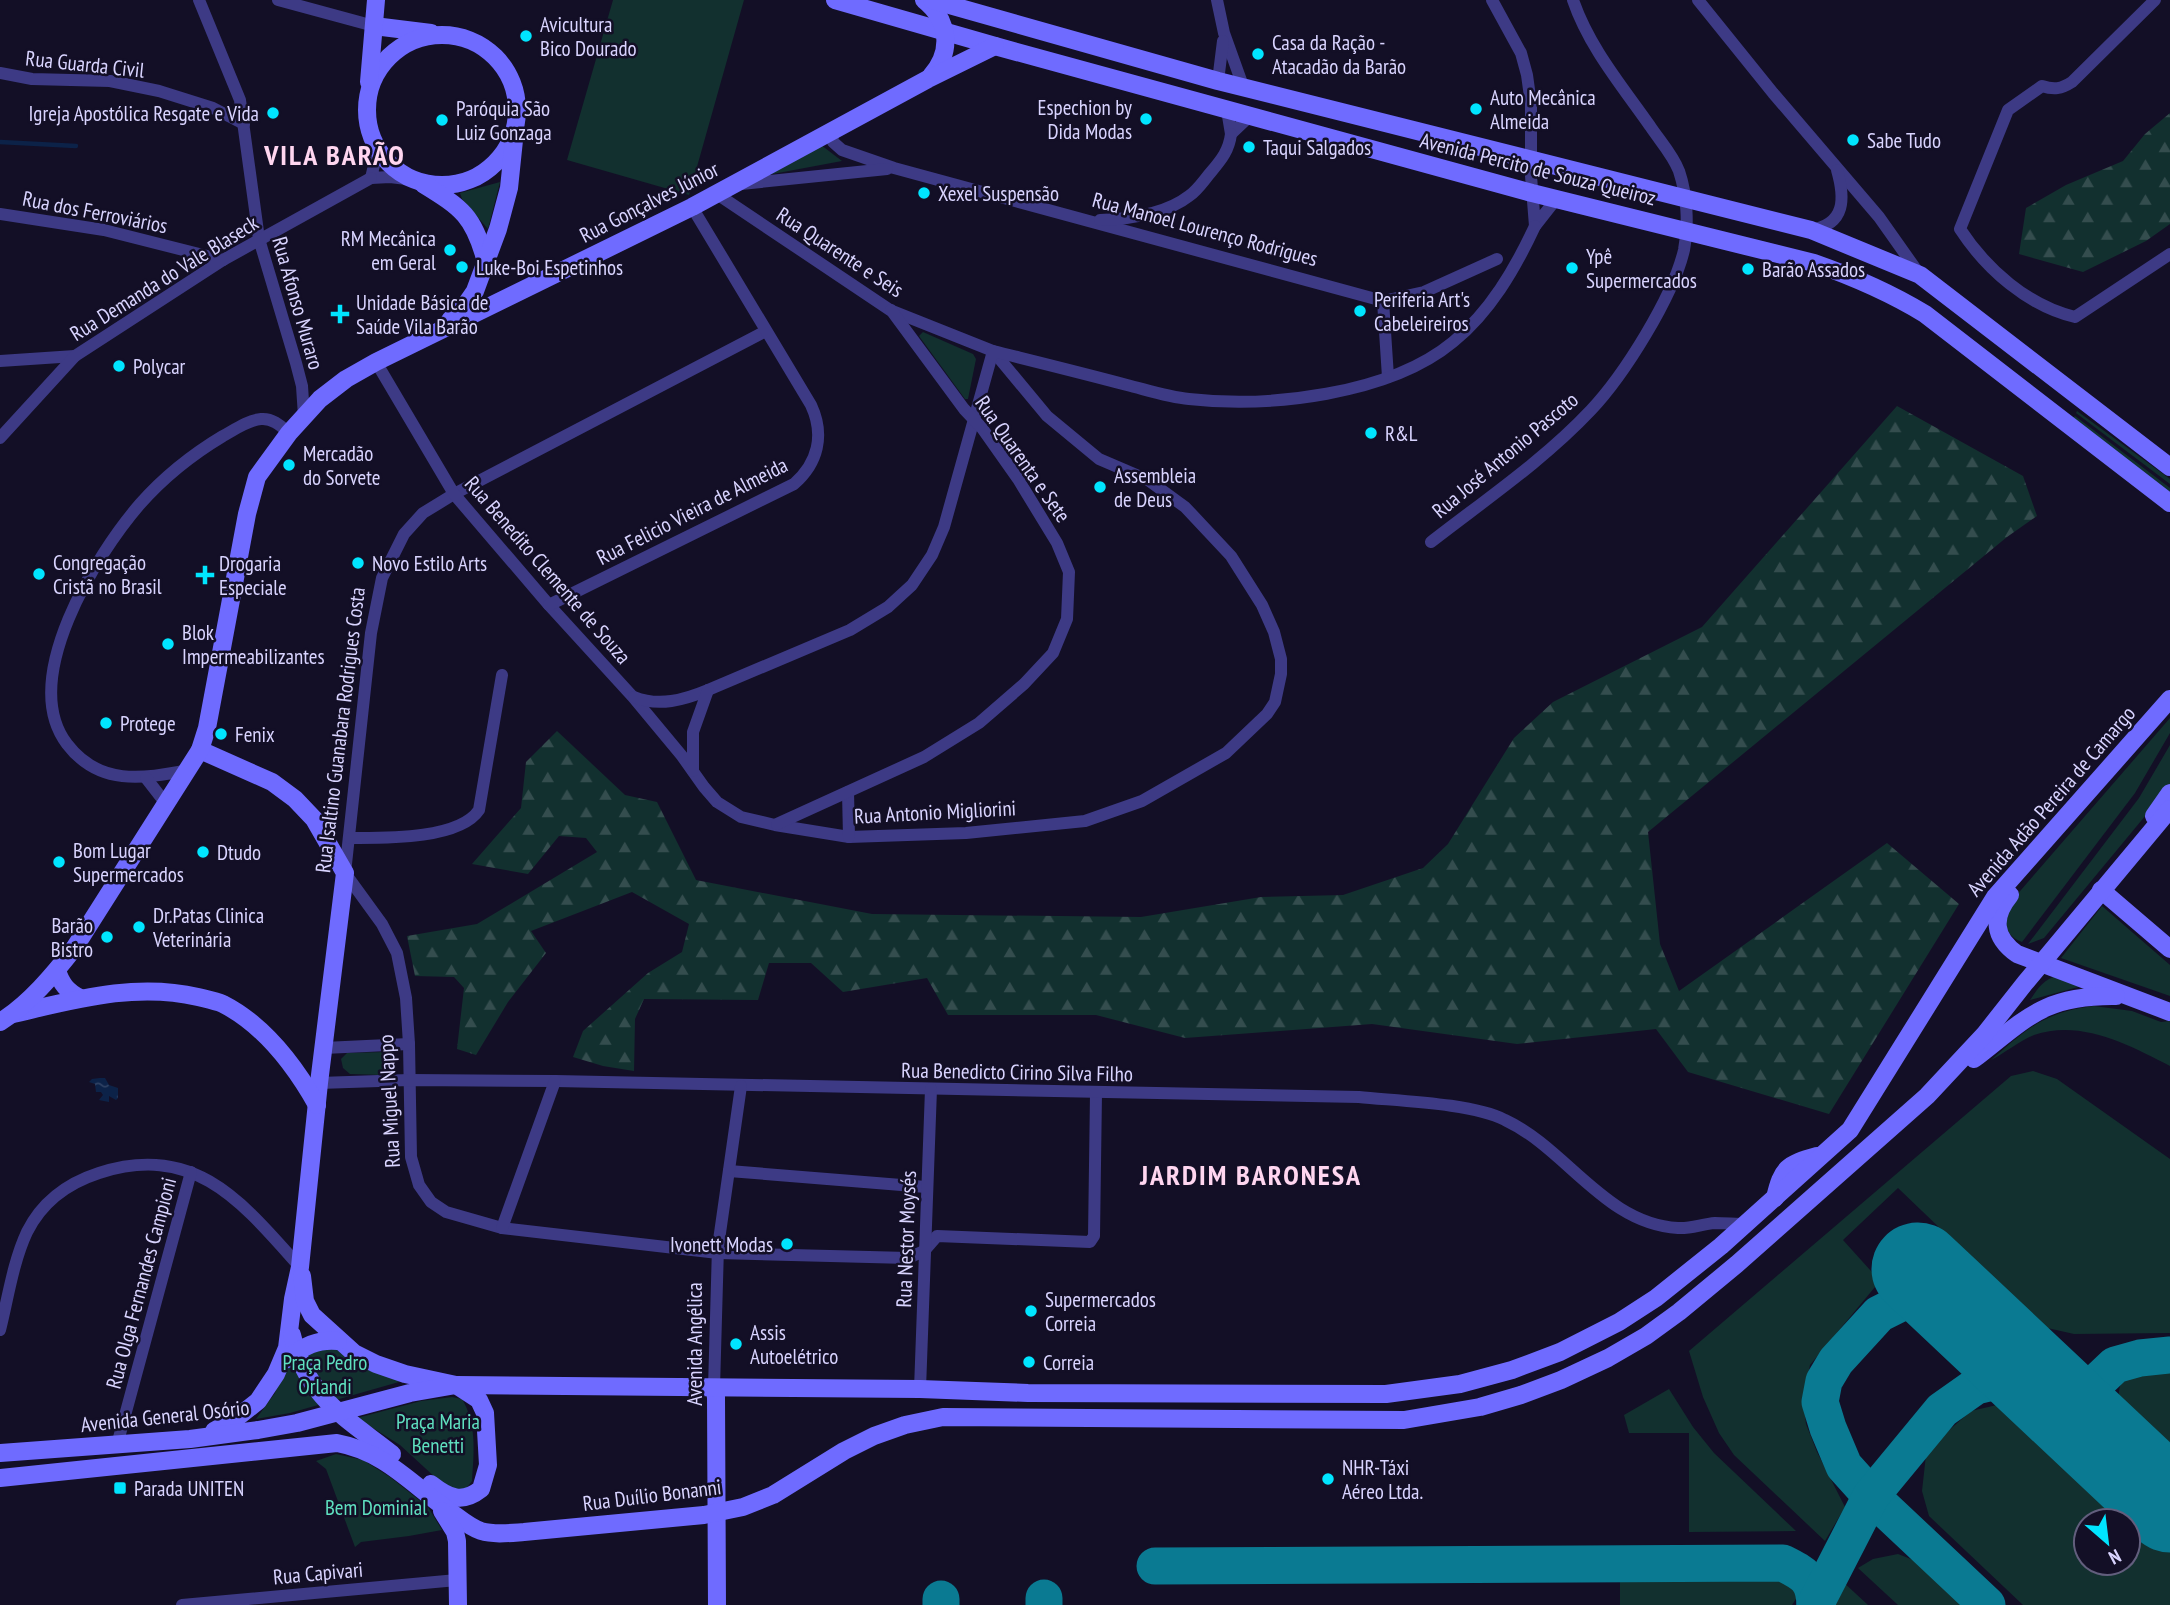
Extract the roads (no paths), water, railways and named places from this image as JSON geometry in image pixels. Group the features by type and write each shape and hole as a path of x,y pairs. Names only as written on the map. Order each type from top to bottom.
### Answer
{"main road":[{"path":"376,0 367,103 369,126 377,148 394,167 450,200 463,211 473,224 486,262"},
{"name":"Avenida Percito de Souza Queiroz","path":"835,0 1532,193 1814,263 1891,293 1925,314 2170,503"},
{"path":"924,0 942,18 945,31 944,56 928,79"},
{"name":"Avenida Percito de Souza Queiroz","path":"932,0 1218,81 1811,230 1920,275 2170,467"},
{"path":"374,26 455,36 482,46 503,65 515,90 517,119 509,188 498,229 475,291 466,304 436,331"},
{"path":"367,103 369,91 380,68 400,48 426,36 455,36"},
{"name":"Rua Gonçalves Júnior","path":"7,1018 57,970 75,947 200,750 207,728 247,514 257,477 289,433 320,398 376,362 692,207 928,79 995,46"},
{"path":"1096,74 1117,72 1188,91 1204,88 1218,81"},
{"path":"415,180 445,184 460,182 481,173 499,159 507,147 517,119"},
{"name":"Avenida Adão Pereira de Camargo","path":"456,1385 920,1389 1028,1393 1386,1394 1460,1384 1512,1370 1560,1352 1619,1322 1656,1298 1721,1246 1850,1130 1994,897 2170,699"},
{"name":"Rua Miguel Nappo","path":"200,750 272,782 295,799 314,819 345,873"},
{"path":"2111,765 2086,804 2002,905 1997,925 2007,947 2017,954 2170,1012"},
{"path":"2123,864 2170,793"},
{"path":"1927,1096 1984,1035 2170,809"},
{"name":"Rua Isaltino Guanabara Rodrigues Costa","path":"190,1439 220,1429 258,1401 276,1374 287,1348 300,1267 345,873"},
{"path":"2101,890 2170,949"},
{"path":"2017,954 2042,950 2064,935"},
{"path":"57,970 60,982 69,992 80,998"},
{"path":"7,1018 80,998 121,991 184,994 222,1004 268,1038 289,1061 317,1105"},
{"path":"1927,1096 2033,1013 2073,999 2094,996 2130,997"},
{"path":"289,1061 309,1067 320,1075"},
{"name":"Rua Duílio Bonanni","path":"438,1503 480,1531 538,1531 743,1507 773,1496 844,1451 874,1436 943,1417 1390,1420 1441,1415 1521,1395 1608,1358 1668,1320 1737,1264 1927,1096"},
{"name":"Rua Isaltino Guanabara Rodrigues Costa","path":"300,1267 305,1301 312,1315 338,1341 376,1364 456,1385"},
{"name":"Rua Isaltino Guanabara Rodrigues Costa","path":"289,1325 296,1353 315,1390 337,1412 411,1469"},
{"path":"276,1374 307,1345 323,1340 338,1341"},
{"path":"376,1455 411,1469 454,1499 464,1499 481,1489 488,1465 485,1413 479,1400 456,1385"},
{"name":"Avenida General Osório","path":"0,1453 190,1439 297,1423 410,1393 456,1385"},
{"name":"Avenida Angélica","path":"714,1388 718,1512 717,1605"},
{"name":"Avenida General Osório","path":"0,1478 337,1443 355,1446 376,1455 438,1503"},
{"path":"411,1469 438,1503 455,1532 458,1605"}],"street":[{"name":"Rua Afonso Muraro","path":"199,0 240,100 259,239 302,386 304,416"},
{"path":"278,0 374,26"},
{"path":"1217,0 1224,33 1243,86"},
{"path":"1492,0 1521,54 1527,75 1531,104 1535,226"},
{"name":"Rua José Antonio Pascoto","path":"1431,542 1534,462 1590,411 1616,380 1653,320 1674,278 1684,250 1685,199 1675,163 1593,44 1579,19 1573,0"},
{"path":"1698,0 1879,217 1920,275"},
{"path":"2154,0 2072,82 2063,88 2050,89 2042,86 2008,110 1960,229 1976,252 2003,279 2047,307 2075,317 2170,254"},
{"path":"1218,81 1224,33"},
{"name":"Rua Guarda Civil","path":"0,73 32,79 110,81 159,91 213,108 244,124"},
{"path":"1088,221 1118,219 1170,207 1191,195 1226,153 1231,134 1227,110"},
{"path":"1231,134 1250,116"},
{"name":"Rua Manoel Lourenço Rodrigues","path":"832,132 833,142 842,150 894,168 1383,301 1424,292 1525,246"},
{"path":"377,148 371,178 415,180"},
{"path":"1811,230 1829,224 1841,207 1842,190 1836,166"},
{"name":"Rua Manoel Lourenço Rodrigues","path":"724,190 894,168"},
{"name":"Rua Demanda do Vale Blaseck","path":"0,438 75,356 223,260 371,178"},
{"name":"Rua Quarente e Seis","path":"724,190 890,310 993,351 1047,416 1099,459 1148,480 1185,507 1231,556 1262,605 1274,632 1281,659 1279,687 1271,708 1226,753 1142,802 1085,821"},
{"path":"633,697 645,702 660,703 708,690 850,629 888,607 912,585 932,555 944,527 993,351 1186,399 1240,402 1282,400 1334,392 1388,377 1427,360 1452,342 1487,306 1513,267 1535,226 1557,198"},
{"name":"Rua Felicio Vieira de Almeida","path":"549,605 794,484 807,471 816,454 816,415 692,207"},
{"name":"Rua dos Ferroviários","path":"0,214 104,230 223,260"},
{"path":"1141,214 1136,227 1141,235"},
{"path":"1684,250 1689,244 1707,236"},
{"path":"1497,259 1513,267"},
{"path":"1383,301 1388,377"},
{"name":"Rua Quarenta e Sete","path":"775,825 924,757 979,723 1024,684 1053,653 1067,619 1069,572 1057,543 1018,479 890,310"},
{"name":"Rua Isaltino Guanabara Rodrigues Costa","path":"345,873 370,633 382,578 404,534 423,513 454,494 766,331"},
{"path":"0,361 75,356"},
{"name":"Rua Benedito Clemente de Souza","path":"376,362 454,494 549,605 633,697"},
{"path":"189,770 146,778 111,774 82,761 63,738 53,715 50,690 59,643 91,571 114,536 141,503 174,471 208,445 252,422 271,420 289,433"},
{"path":"350,838 416,837 473,819 479,810 502,675"},
{"path":"693,771 693,732 708,690"},
{"name":"Rua Antonio Migliorini","path":"633,697 717,802 741,817 849,837 966,833 1085,821"},
{"path":"146,778 167,805"},
{"path":"848,792 849,837"},
{"name":"Rua Miguel Nappo","path":"345,873 382,924 397,953 409,1044 411,1157 419,1185 431,1202 446,1212 502,1228 718,1253 908,1258 924,1251 937,1236 1090,1242 1094,1236 1096,1093"},
{"path":"324,1048 409,1044"},
{"name":"Rua Benedicto Cirino Silva Filho","path":"320,1075 409,1080 1359,1097 1464,1109 1503,1118 1536,1137 1616,1207 1637,1220 1678,1228 1715,1223 1746,1224"},
{"path":"502,1228 555,1081"},
{"name":"Avenida Angélica","path":"714,1388 718,1253 741,1086"},
{"name":"Rua Nestor Moysés","path":"920,1389 931,1089"},
{"path":"0,1330 28,1231 51,1198 62,1189 89,1176 139,1163 164,1164 191,1171 225,1191 258,1221 300,1267"},
{"name":"Rua Olga Fernandes Campioni","path":"117,1445 191,1171"},
{"path":"729,1171 926,1187"},
{"path":"1715,1223 1721,1246"},
{"name":"Rua Capivari","path":"182,1605 457,1580"}],"water":[{"path":"105,1078 109,1085 118,1088 116,1100 109,1096 109,1102 99,1100 103,1095 96,1092 95,1084 89,1082 92,1079"}],"waterway":[{"path":"0,142 76,146"}],"place":[{"name":"Avicultura Bico Dourado","path":"526,36"},
{"name":"Casa da Ração - Atacadão da Barão","path":"1258,54"},
{"name":"Auto Mecânica Almeida","path":"1476,109"},
{"name":"Igreja Apostólica Resgate e Vida","path":"273,113"},
{"name":"Espechion by Dida Modas","path":"1146,119"},
{"name":"Paróquia São Luiz Gonzaga","path":"442,120"},
{"name":"Sabe Tudo","path":"1853,140"},
{"name":"Taqui Salgados","path":"1249,147"},
{"name":"Xexel Suspensão","path":"924,193"},
{"name":"RM Mecânica em Geral","path":"450,250"},
{"name":"Luke-Boi Espetinhos","path":"462,267"},
{"name":"Ypê Supermercados","path":"1572,268"},
{"name":"Barão Assados","path":"1748,269"},
{"name":"Periferia Art's Cabeleireiros","path":"1360,311"},
{"name":"Unidade Básica de Saúde Vila Barão","path":"340,314"},
{"name":"Polycar","path":"119,366"},
{"name":"R&L","path":"1371,433"},
{"name":"Mercadão do Sorvete","path":"289,465"},
{"name":"Assembleia de Deus","path":"1100,487"},
{"name":"Novo Estilo Arts","path":"358,563"},
{"name":"Congregação Cristã no Brasil","path":"39,574"},
{"name":"Drogaria Especiale","path":"205,575"},
{"name":"Blok Impermeabilizantes","path":"168,644"},
{"name":"Protege","path":"106,723"},
{"name":"Fenix","path":"221,734"},
{"name":"Dtudo","path":"203,852"},
{"name":"Bom Lugar Supermercados","path":"59,862"},
{"name":"Dr.Patas Clinica Veterinária","path":"139,927"},
{"name":"Barão Bistro","path":"107,937"},
{"name":"Ivonett Modas","path":"787,1244"},
{"name":"Supermercados Correia","path":"1031,1311"},
{"name":"Assis Autoelétrico","path":"736,1344"},
{"name":"Correia","path":"1029,1362"},
{"name":"NHR-Táxi Aéreo Ltda.","path":"1328,1479"},
{"name":"Parada UNITEN","path":"120,1488"}],"district":[{"name":"VILA BARÃO","path":"335,154"},
{"name":"JARDIM BARONESA","path":"1251,1174"}],"park label":[{"name":"Praça Pedro Orlandi","path":"325,1374"},
{"name":"Praça Maria Benetti","path":"438,1433"},
{"name":"Bem Dominial","path":"376,1507"}]}
